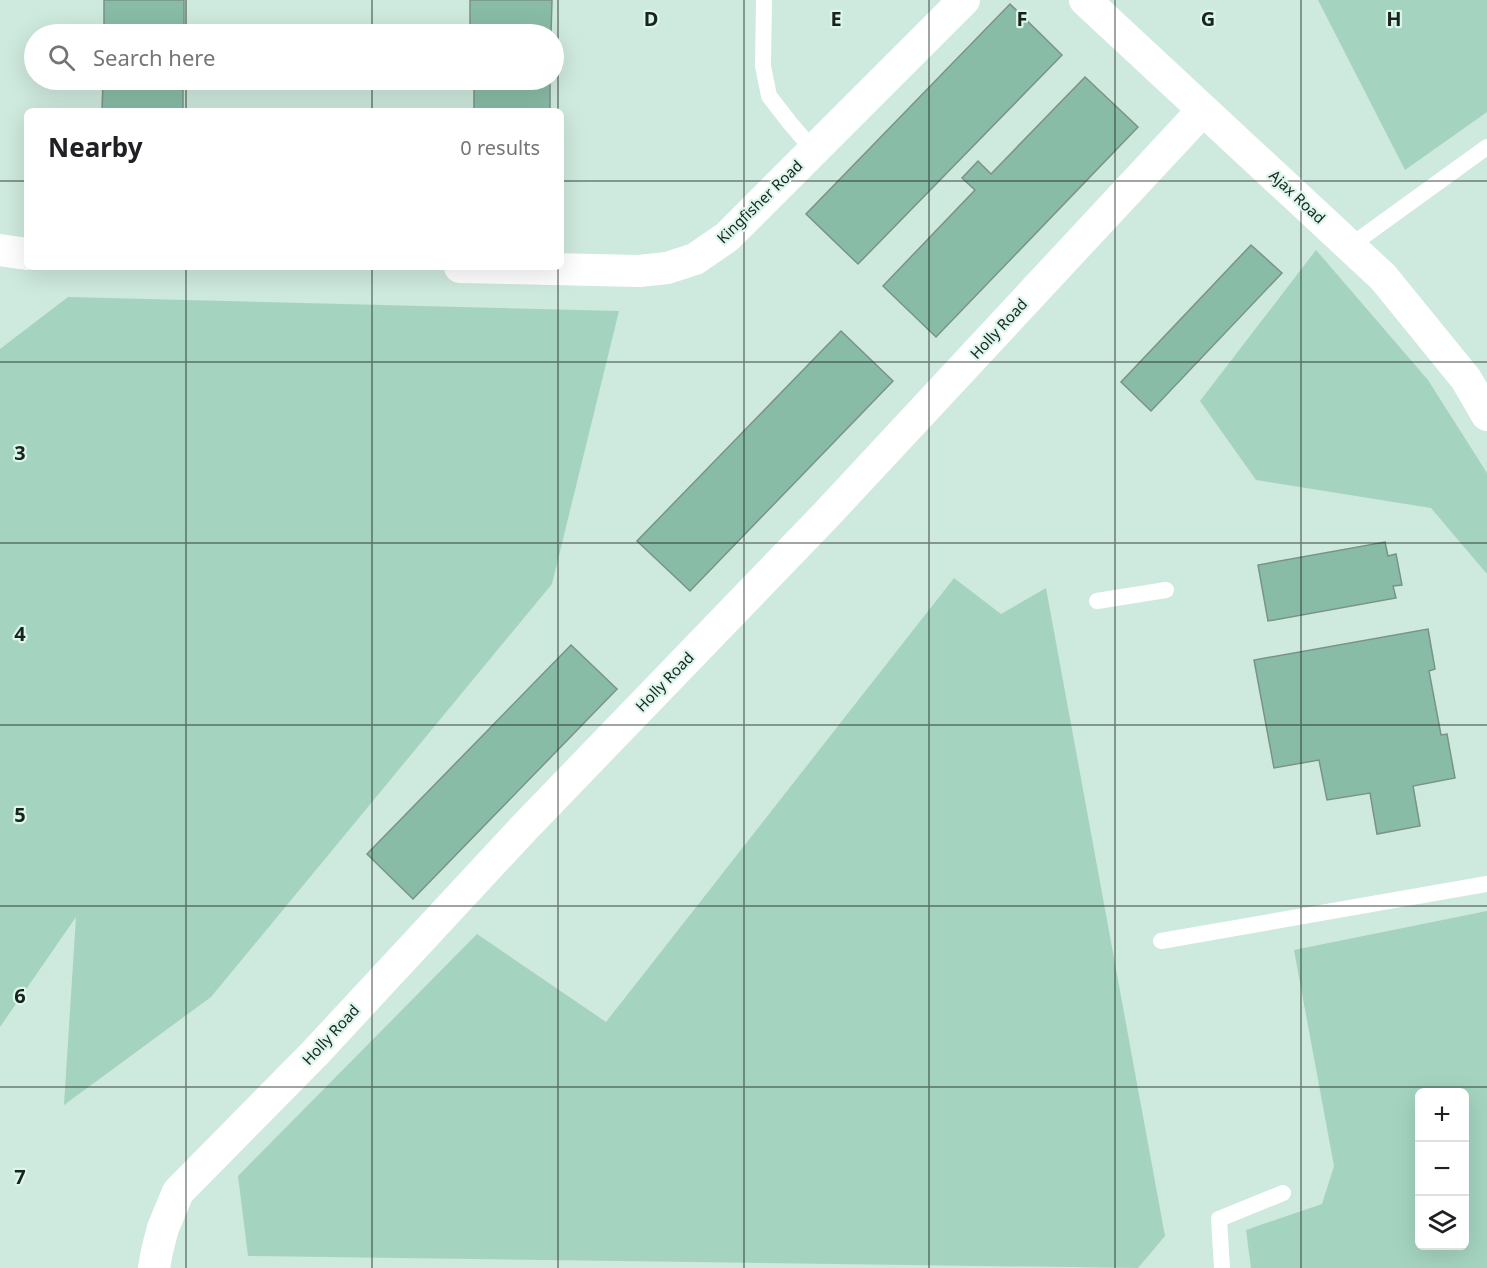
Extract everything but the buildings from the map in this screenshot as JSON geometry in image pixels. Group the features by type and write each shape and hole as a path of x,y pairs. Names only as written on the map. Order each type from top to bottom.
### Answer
{"street":[{"name":"Kingfisher Road","path":"564,269 639,271 667,268 695,259 727,237 964,0"},
{"name":"Ajax Road","path":"1084,0 1383,277 1459,369 1487,415"},
{"name":"Holly Road","path":"154,1268 164,1228 178,1192 315,1053 523,829 833,508 1203,110"},
{"path":"0,250 24,254"}],"lane":[{"path":"764,0 763,66 770,96 813,150"},
{"path":"1350,246 1487,147"},
{"path":"1097,601 1166,590"},
{"path":"1161,941 1487,884"},
{"path":"1222,1268 1219,1219 1283,1193"}],"green space":[{"path":"1318,0 1487,0 1487,112 1405,170"},
{"path":"1316,250 1428,380 1487,473 1487,574 1431,508 1256,480 1200,401"},
{"path":"68,297 619,311 552,584 211,997 64,1105 76,917 0,1027 0,349"},
{"path":"954,578 1001,614 1046,588 1165,1236 1138,1268 248,1256 238,1176 477,934 606,1022"},
{"path":"1487,911 1487,1268 1251,1268 1246,1230 1322,1204 1334,1166 1294,950"}]}
